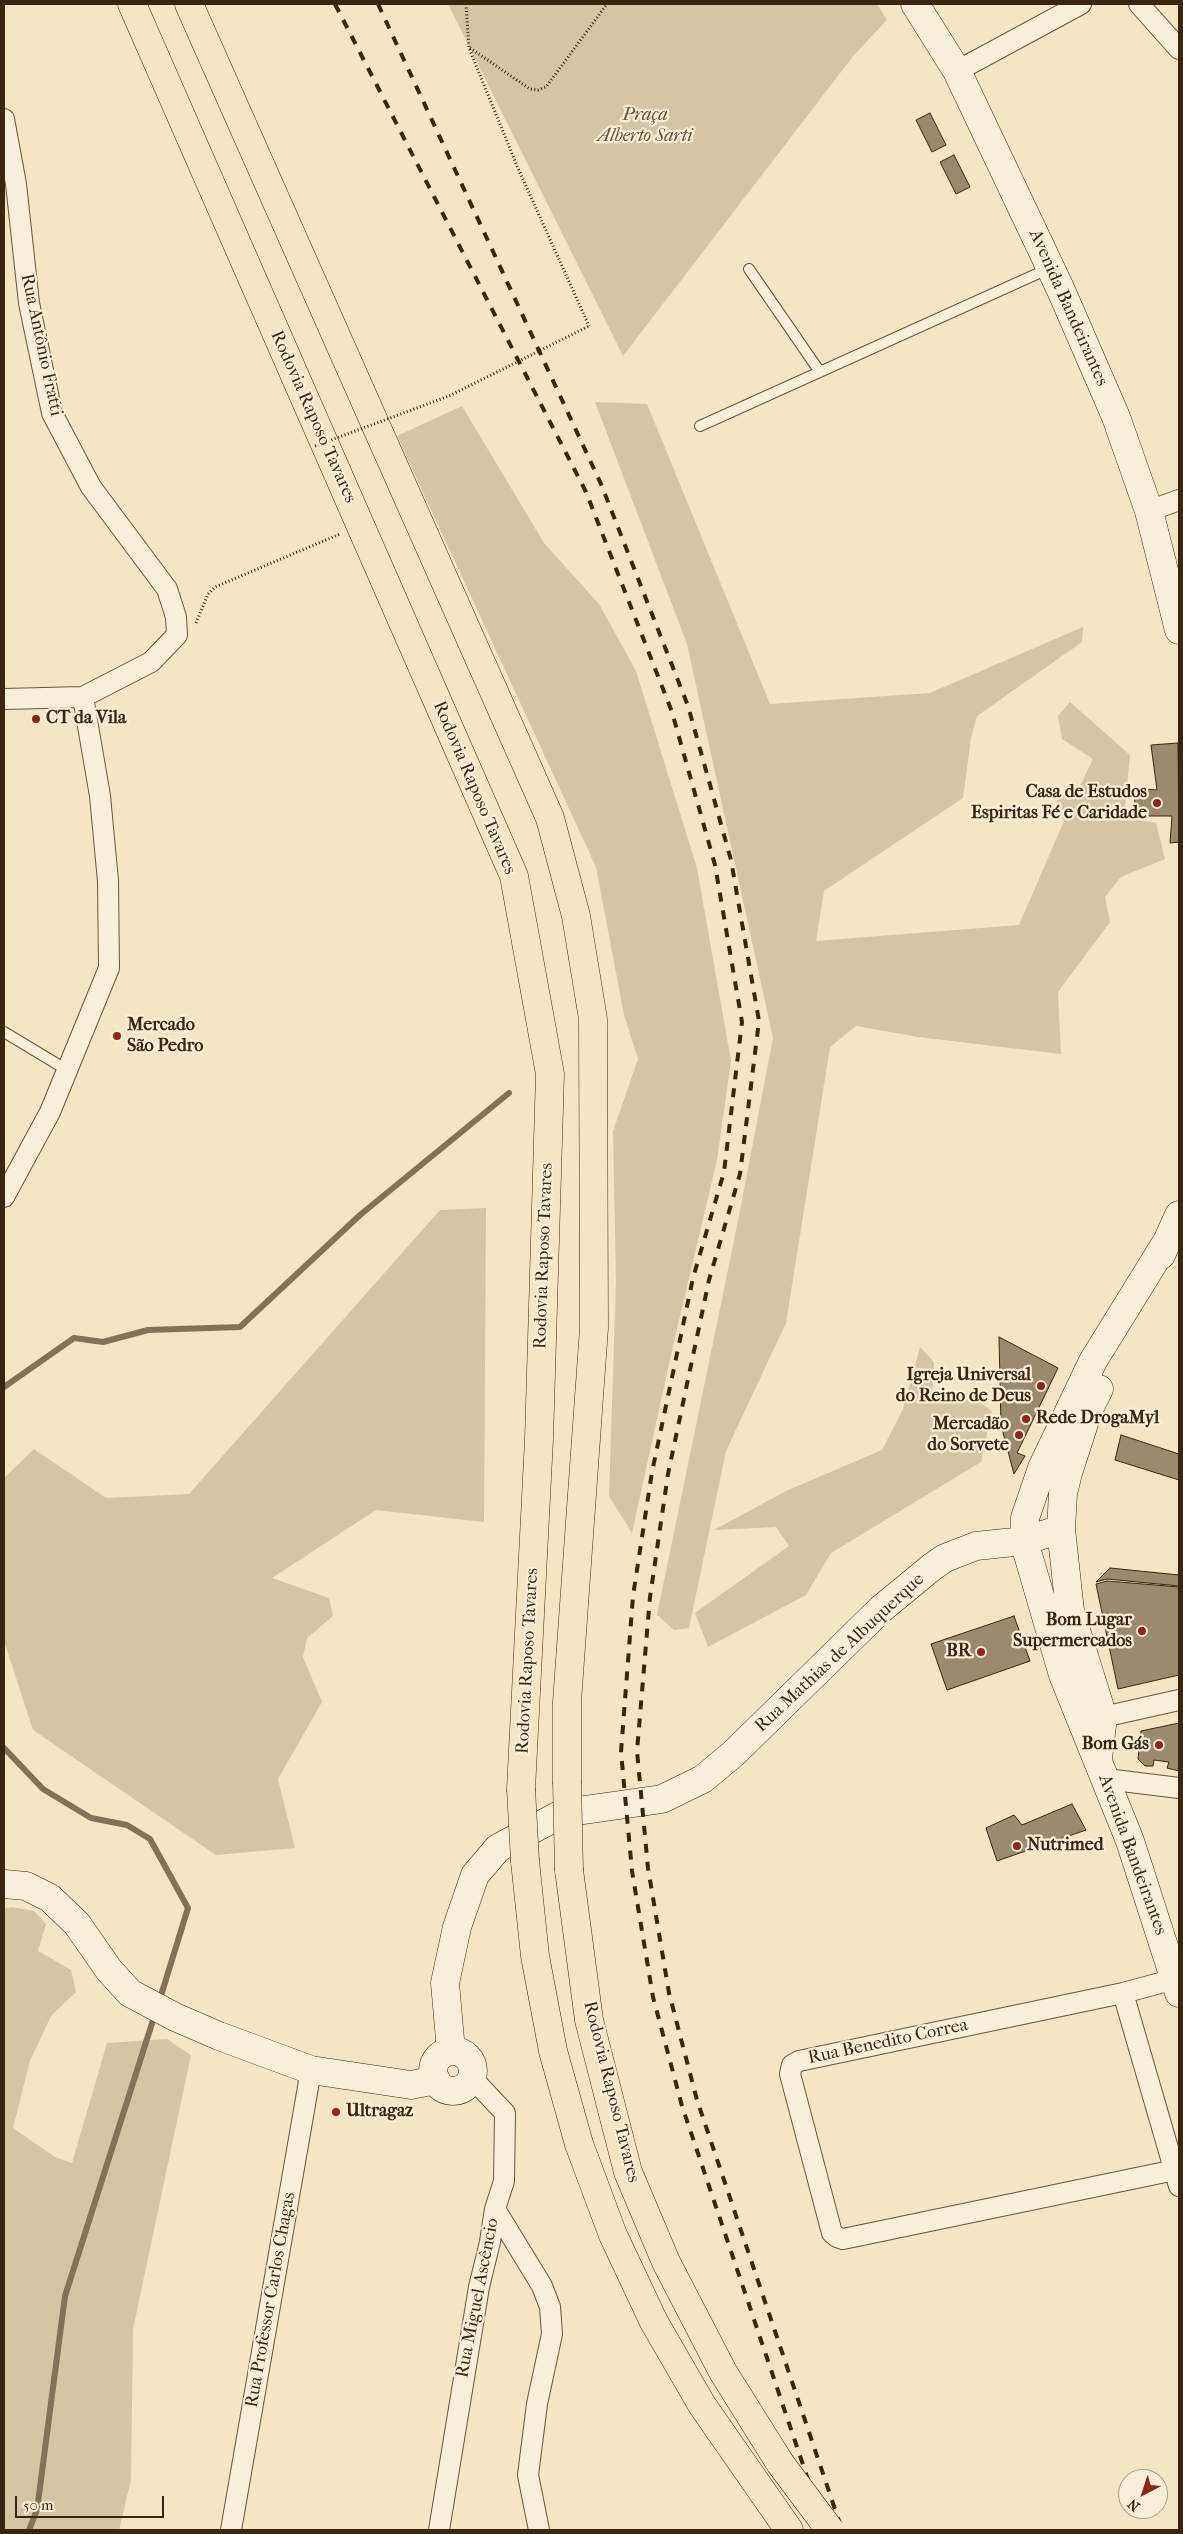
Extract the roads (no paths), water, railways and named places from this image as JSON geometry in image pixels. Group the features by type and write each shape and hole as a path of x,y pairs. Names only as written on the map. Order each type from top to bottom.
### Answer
{"highway":[{"name":"Rodovia Raposo Tavares","path":"132,4 514,876 550,1074 539,1439 522,1789 526,1860 535,1956 553,2051 579,2144 613,2234 654,2322 702,2406 790,2530"},
{"name":"Rodovia Raposo Tavares","path":"189,4 550,818 576,916 593,1019 594,1328 567,1702 568,1870 589,2020 628,2172 666,2262 723,2372 780,2463 830,2530"}],"main road":[{"name":"Avenida Bandeirantes","path":"915,4 957,71 1051,268 1116,416 1149,511 1179,630"},
{"name":"Avenida Bandeirantes","path":"1102,1770 1103,1717 1070,1611 1061,1529 1063,1493 1088,1411 1176,1230"},
{"name":"Avenida Bandeirantes","path":"1176,1230 1100,1346 1092,1362 1042,1468 1025,1518 1024,1541 1063,1675 1130,1841 1178,1986"},
{"name":"Rua Mathias de Albuquerque","path":"451,2051 444,1983 457,1927 475,1875 498,1848 563,1813 662,1798 702,1779 734,1753 839,1648 881,1609 932,1567 945,1558 976,1546 1024,1541 1061,1529"},
{"path":"4,1884 26,1886 50,1898 77,1924 119,1983 141,2000 219,2036 311,2070 411,2085 436,2080"},
{"path":"451,2051 460,2052 470,2060 473,2072 472,2078 464,2087 452,2091 446,2089 436,2080 433,2074 436,2060 440,2055 451,2051"}],"street":[{"path":"957,71 1081,4"},
{"path":"1139,4 1179,49"},
{"name":"Rua Antônio Fratti","path":"4,119 16,184 29,303 52,413 91,487 166,589 176,617 177,634 151,662 83,697"},
{"path":"1149,511 1179,500"},
{"path":"4,699 83,697 100,796 108,881 109,968 50,1112 4,1198"},
{"path":"1103,1717 1179,1700"},
{"path":"1102,1770 1179,1788"},
{"name":"Rua Benedito Correa","path":"1177,2178 843,2239 832,2233 790,2074 792,2065 799,2062 1123,1993 1178,1986"},
{"path":"1123,1993 1177,2178"},
{"name":"Rua Professor Carlos Chagas","path":"231,2530 311,2070"},
{"name":"Rua Miguel Ascêncio","path":"439,2530 462,2383 494,2209 504,2181 505,2114 472,2078"},
{"path":"494,2209 542,2286 550,2307 552,2334 537,2404 528,2475 538,2530"}],"lane":[{"path":"700,426 1051,268"},
{"path":"749,269 820,372"},
{"path":"4,1032 67,1070"}],"waterway":[{"path":"4,1387 74,1338 103,1342 148,1330 240,1327 360,1215 509,1093"},
{"path":"4,1748 43,1789 91,1818 127,1825 150,1839 188,1908 159,2002"},
{"path":"29,2530 37,2510 65,2296 155,2014"}],"railway":[{"path":"335,4 586,492 672,712 715,865 742,1022 724,1172 693,1278 652,1472 633,1596 621,1752 632,1871 653,1997 682,2106 825,2530"},
{"path":"378,4 601,484 688,706 731,860 759,1021 740,1174 709,1280 668,1474 650,1597 637,1751 648,1868 669,1993 697,2100 842,2530"}],"place":[{"name":"CT da Vila","path":"36,719"},
{"name":"Casa de Estudos Espiritas Fé e Caridade","path":"1157,803"},
{"name":"Mercado São Pedro","path":"117,1036"},
{"name":"Igreja Universal do Reino de Deus","path":"1041,1386"},
{"name":"Rede DrogaMyl","path":"1026,1419"},
{"name":"Mercadão do Sorvete","path":"1019,1435"},
{"name":"Bom Lugar Supermercados","path":"1142,1631"},
{"name":"BR","path":"981,1652"},
{"name":"Bom Gás","path":"1159,1745"},
{"name":"Nutrimed","path":"1017,1846"},
{"name":"Ultragaz","path":"336,2112"}],"park label":[{"name":"Praça Alberto Sarti","path":"645,126"}]}
